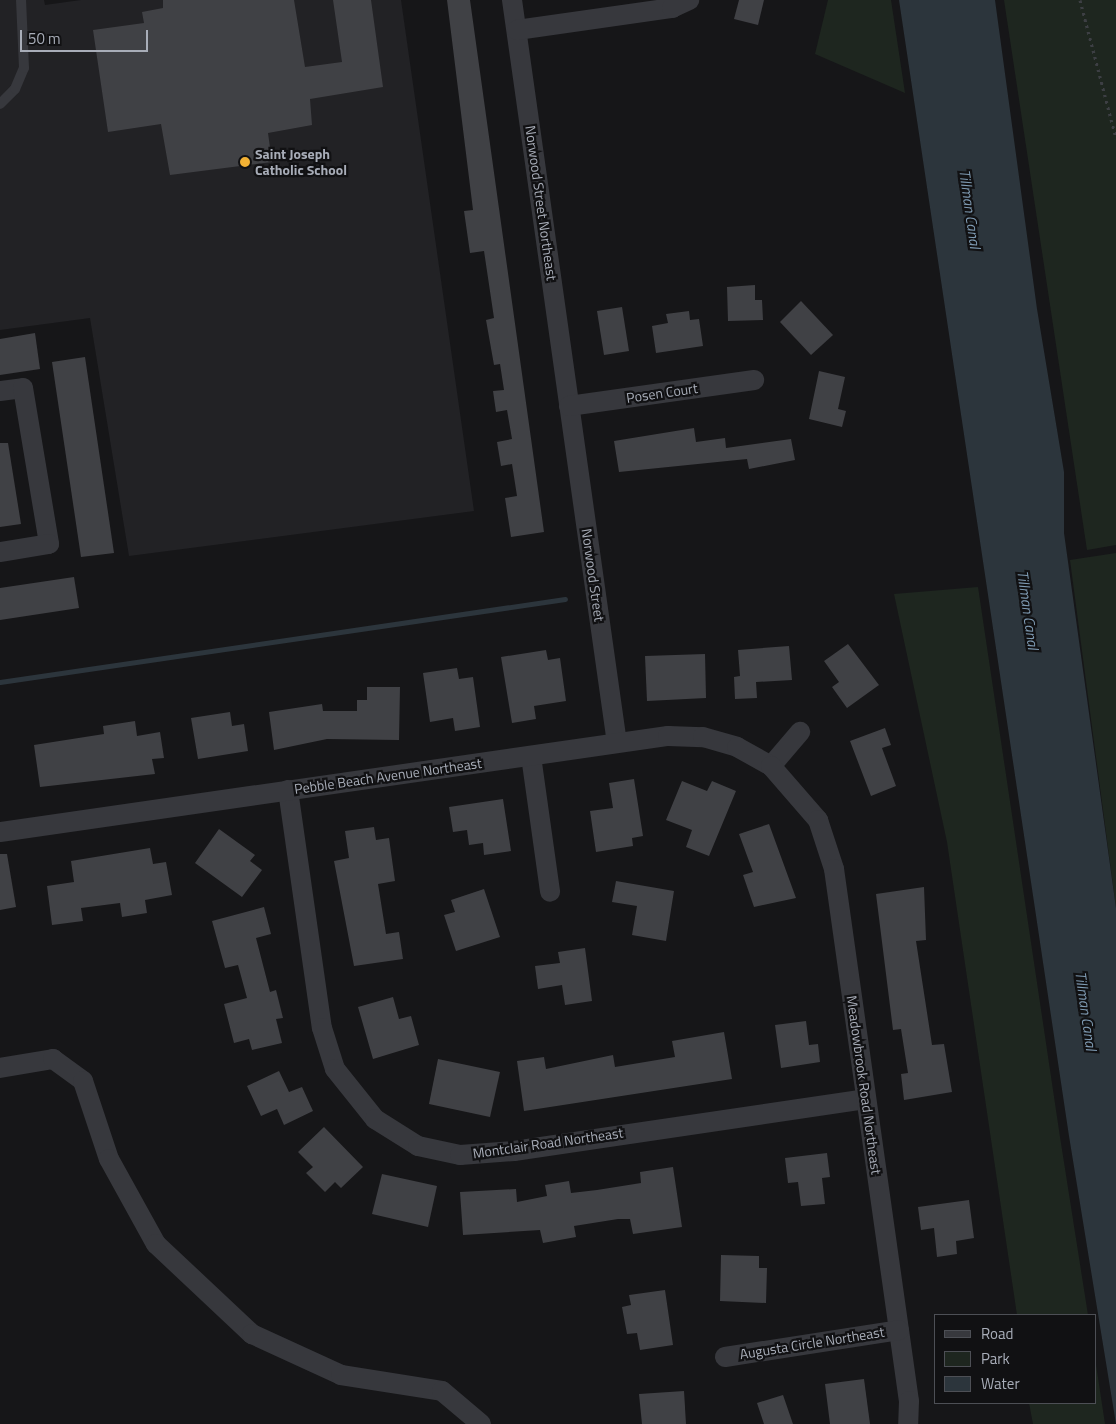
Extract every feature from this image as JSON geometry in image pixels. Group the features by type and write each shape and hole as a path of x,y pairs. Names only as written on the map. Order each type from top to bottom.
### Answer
{"street":[{"name":"Norwood Street Northeast","path":"512,0 569,406"},
{"path":"517,30 672,8 689,0"},
{"name":"Posen Court","path":"569,406 754,380"},
{"path":"0,391 23,388 49,544 0,552"},
{"name":"Norwood Street","path":"569,406 617,743"},
{"path":"771,766 800,732"},
{"name":"Pebble Beach Avenue Northeast","path":"0,832 617,743 703,737 737,747 771,766"},
{"path":"531,756 550,892"},
{"name":"Meadowbrook Road Northeast","path":"771,766 818,820 834,869 899,1330 908,1424"},
{"name":"Montclair Road Northeast","path":"288,790 322,1028 336,1069 375,1119 418,1146 460,1155 514,1151 865,1099"},
{"path":"0,1068 53,1058 83,1082 109,1159 156,1244 252,1334 341,1375 442,1391 480,1424"},
{"name":"Augusta Circle Northeast","path":"725,1357 899,1330"}],"lane":[{"path":"0,104 16,89 24,68 22,0"}],"path":[{"path":"1080,0 1116,138"}],"shaded area":[{"name":"Saint Joseph Catholic School","path":"0,0 44,0 45,5 81,0 401,0 474,511 129,556 90,318 0,330"}],"green space":[{"path":"828,0 891,0 905,93 815,54"},
{"path":"1004,0 1116,0 1116,545 1087,550"},
{"path":"1116,553 1116,908 1070,560"},
{"path":"978,587 1088,1314 1017,1314 947,842 894,594"},
{"path":"1096,1365 1105,1424 1033,1424 1029,1404 1096,1404"}],"water":[{"name":"Tillman Canal","path":"899,0 995,0 1037,309 1064,472 1064,533 1116,908 1116,1424 1069,1136"}],"building":[{"path":"163,0 294,0 305,67 342,62 333,0 371,0 383,87 310,99 312,125 268,133 272,162 170,175 161,124 108,132 93,30 144,23 142,12 163,8"},
{"path":"447,0 470,0 544,532 511,537 505,498 517,496 512,464 501,466 497,442 512,439 507,410 496,412 493,391 504,390 500,364 494,365 486,320 494,318 484,251 470,253 464,211 473,210"},
{"path":"739,0 764,0 758,25 734,19"},
{"path":"755,285 755,300 762,300 763,320 728,321 727,287"},
{"path":"801,301 833,335 811,355 780,322"},
{"path":"622,307 629,351 604,355 597,311"},
{"path":"689,311 690,320 699,319 703,346 656,353 652,326 668,323 666,314"},
{"path":"35,333 40,369 0,375 0,339"},
{"path":"85,357 114,553 81,557 52,362"},
{"path":"819,371 845,377 838,409 846,411 842,427 809,419"},
{"path":"694,428 696,442 725,438 726,448 791,439 795,460 749,469 747,459 619,472 614,441"},
{"path":"0,443 8,443 21,524 0,527"},
{"path":"74,577 79,608 0,620 0,588"},
{"path":"848,644 879,685 847,708 832,687 839,682 824,661"},
{"path":"789,646 792,680 756,682 757,698 735,699 734,677 740,676 738,650"},
{"path":"546,650 548,660 560,658 566,701 534,706 536,719 512,723 501,657"},
{"path":"705,654 706,698 647,701 645,656"},
{"path":"457,668 459,679 473,677 480,727 455,731 453,718 430,722 423,673"},
{"path":"367,687 400,687 399,740 327,739 274,750 269,712 322,704 323,711 357,711 357,700 367,700"},
{"path":"230,712 232,726 244,724 248,751 198,759 191,718"},
{"path":"135,721 137,736 160,732 164,758 152,759 155,774 40,787 34,745 104,734 103,726"},
{"path":"885,728 891,745 882,748 896,786 871,796 850,741"},
{"path":"634,779 643,836 632,838 633,846 596,852 590,811 613,808 609,783"},
{"path":"682,781 707,791 712,781 736,791 709,856 686,847 692,830 666,820"},
{"path":"503,799 511,851 484,855 483,843 469,845 467,830 453,832 449,807"},
{"path":"769,824 796,898 754,907 743,875 753,872 739,834"},
{"path":"374,827 376,840 389,838 395,881 378,884 386,934 399,932 403,959 354,966 334,861 349,858 345,831"},
{"path":"219,829 255,855 250,861 262,870 242,897 195,863"},
{"path":"150,848 153,864 166,862 172,895 145,900 147,913 122,917 120,903 81,908 83,921 52,925 47,886 74,882 71,861"},
{"path":"0,854 7,854 16,907 0,910"},
{"path":"616,881 674,891 666,941 632,935 637,906 612,902"},
{"path":"924,887 926,940 916,941 932,1045 944,1044 952,1092 904,1100 901,1074 908,1073 901,1029 893,1030 876,894"},
{"path":"484,889 500,937 456,951 444,915 455,912 451,900"},
{"path":"264,907 271,934 256,938 270,992 276,990 283,1018 276,1019 282,1043 252,1050 249,1039 234,1043 224,1004 247,998 238,965 225,968 212,921"},
{"path":"585,948 592,1001 565,1005 562,985 538,989 535,966 560,963 558,952"},
{"path":"393,997 399,1019 411,1016 419,1045 373,1059 358,1007"},
{"path":"806,1021 809,1045 818,1044 820,1062 781,1068 775,1025"},
{"path":"724,1032 732,1079 524,1111 517,1061 544,1057 546,1069 613,1055 615,1067 675,1057 672,1041"},
{"path":"438,1059 500,1072 490,1117 429,1104"},
{"path":"279,1071 289,1092 302,1087 313,1111 284,1125 277,1109 261,1116 247,1086"},
{"path":"324,1127 363,1167 341,1188 335,1182 325,1192 306,1173 313,1167 298,1152"},
{"path":"827,1153 830,1177 822,1178 825,1204 801,1206 798,1182 788,1183 785,1158"},
{"path":"673,1167 682,1227 633,1234 630,1219 618,1219 574,1226 576,1237 543,1243 540,1230 463,1235 460,1192 516,1189 517,1202 547,1196 545,1185 569,1181 571,1193 597,1190 641,1183 640,1172"},
{"path":"382,1174 437,1186 428,1227 372,1214"},
{"path":"969,1200 974,1238 956,1241 957,1254 937,1257 934,1228 921,1230 918,1207"},
{"path":"721,1255 759,1256 759,1268 767,1268 766,1303 720,1301"},
{"path":"665,1290 673,1345 640,1350 637,1333 627,1334 622,1307 631,1305 629,1295"},
{"path":"864,1379 870,1424 830,1424 825,1384"},
{"path":"684,1391 686,1424 642,1424 639,1394"},
{"path":"783,1395 793,1424 764,1424 757,1403"}],"waterway":[{"path":"0,682 565,599"}],"place":[{"name":"Saint Joseph Catholic School","path":"245,162"}]}
